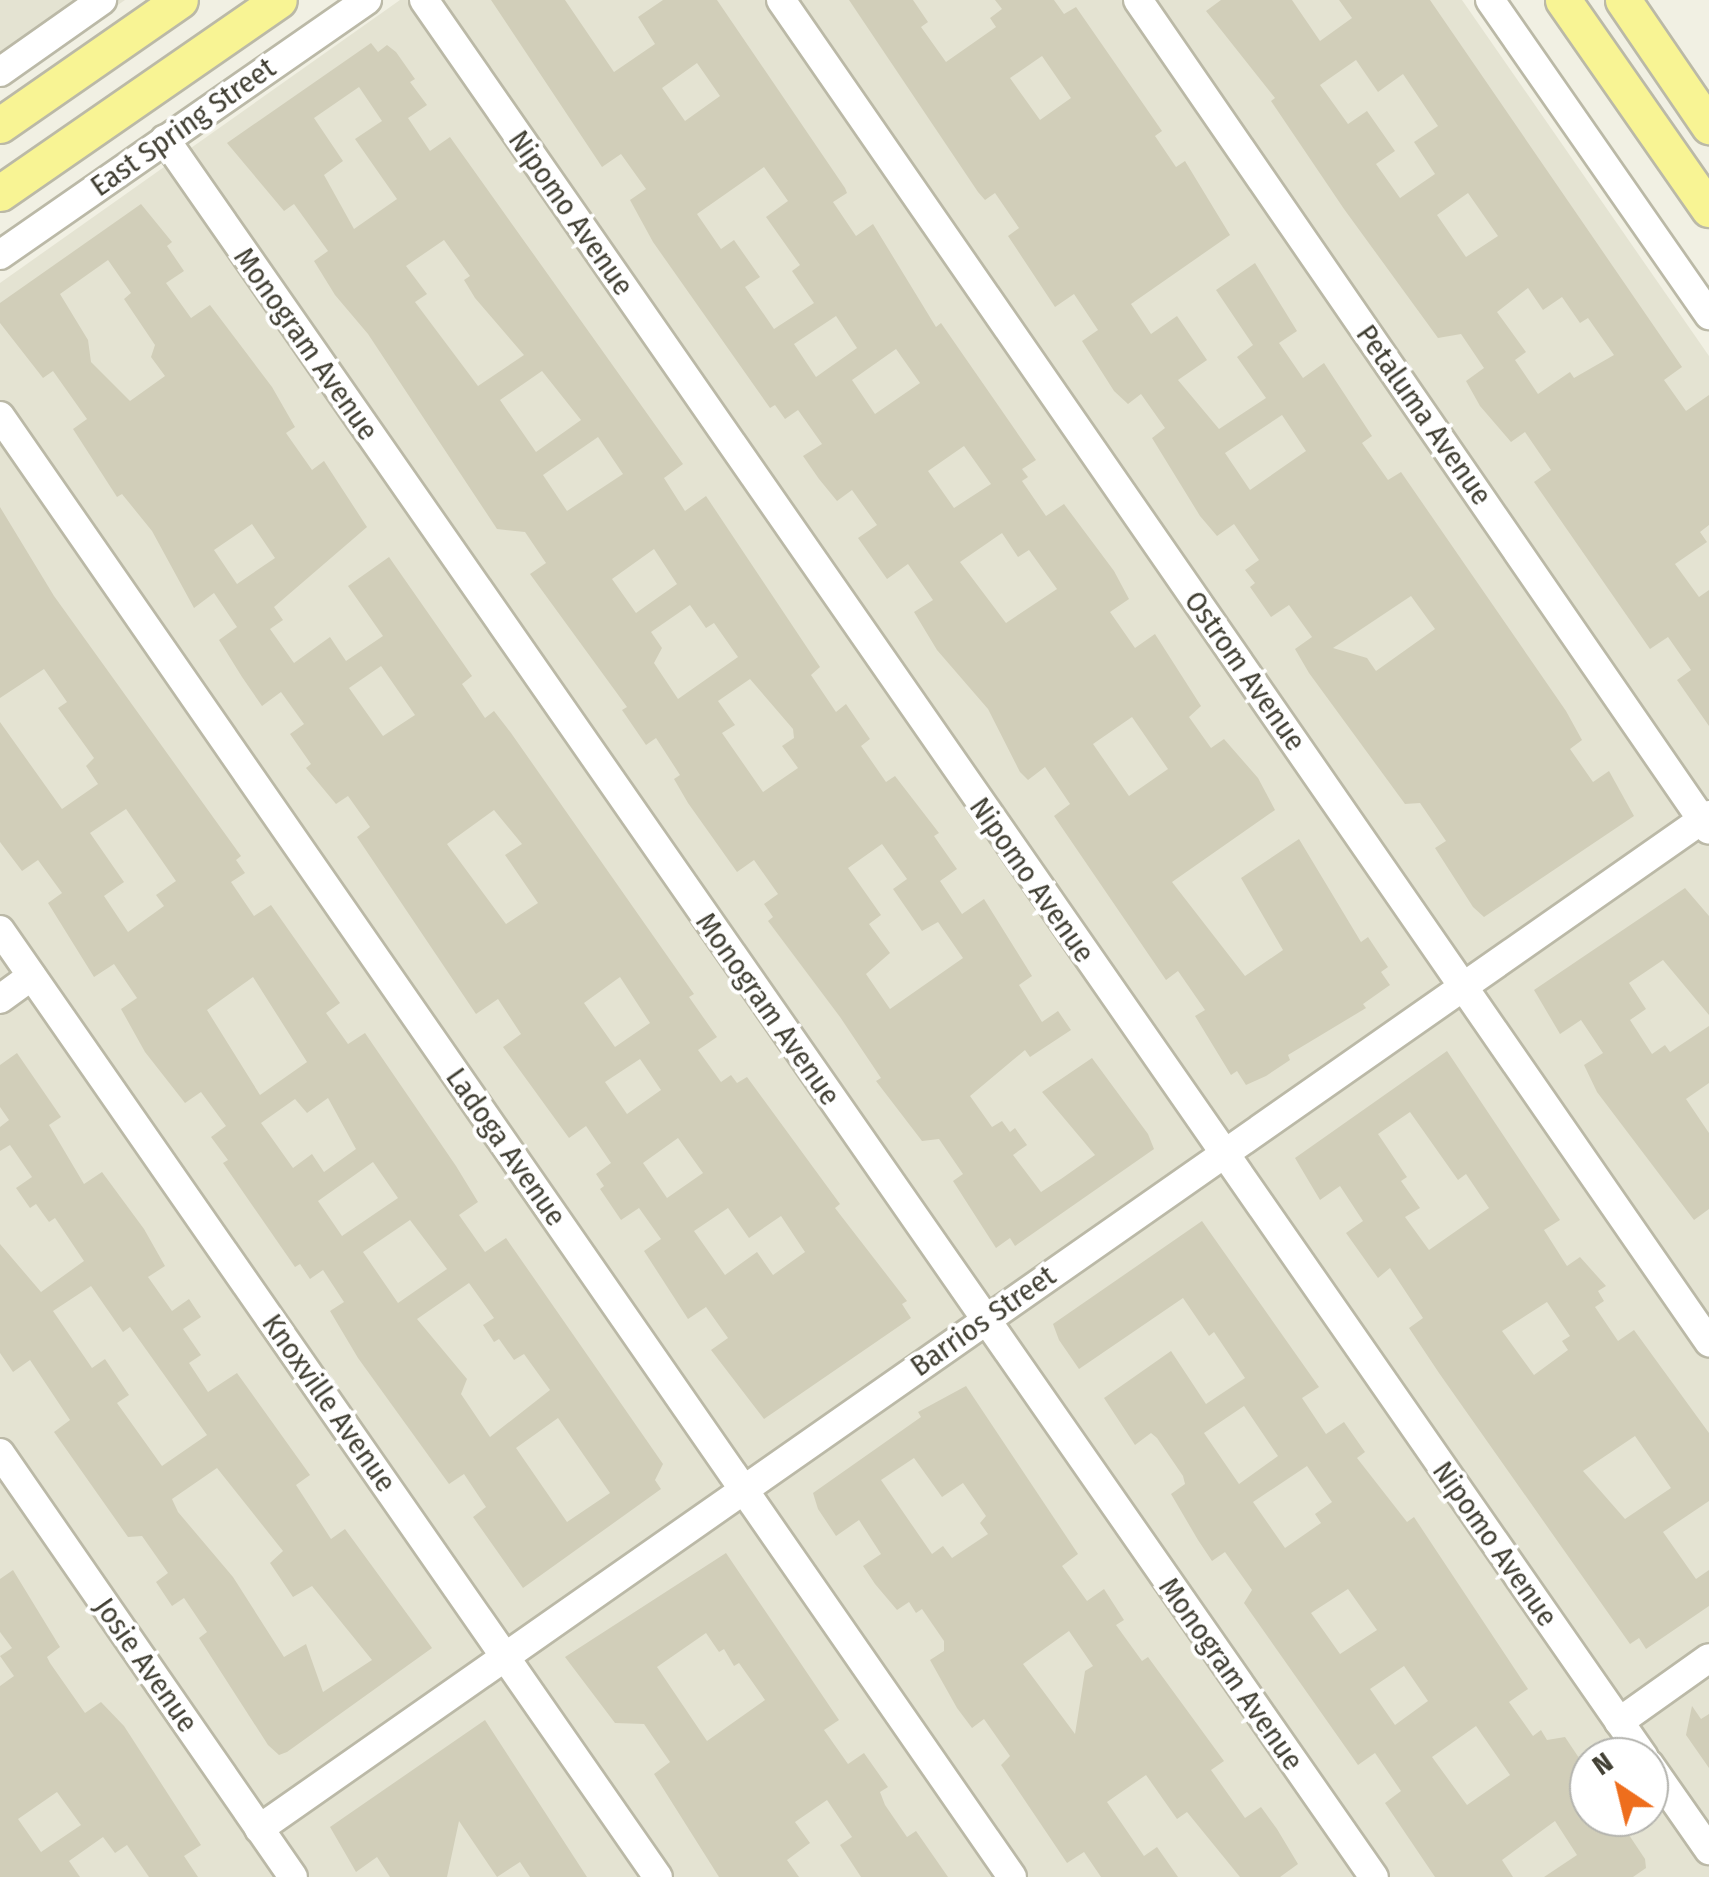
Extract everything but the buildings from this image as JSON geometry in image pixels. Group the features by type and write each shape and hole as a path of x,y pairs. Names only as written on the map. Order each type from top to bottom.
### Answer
{"main road":[{"path":"0,124 180,0"},
{"name":"East Spring Street","path":"0,193 278,0"},
{"path":"1613,0 1571,12 1709,208"},
{"path":"1623,0 1709,126"}],"street":[{"path":"0,72 70,9 102,0"},
{"name":"East Spring Street","path":"0,255 367,0"},
{"name":"Nipomo Avenue","path":"424,0 1630,1737"},
{"name":"Ostrom Avenue","path":"781,0 1709,1342"},
{"name":"Petaluma Avenue","path":"1138,0 1707,822"},
{"path":"1490,0 1709,315"},
{"name":"Monogram Avenue","path":"165,139 983,1321 1374,1877"},
{"name":"Ladoga Avenue","path":"0,416 1012,1877"},
{"name":"Barrios Street","path":"259,1829 1222,1154 1707,822"},
{"name":"Knoxville Avenue","path":"0,930 658,1877"},
{"path":"0,999 32,976"},
{"name":"Josie Avenue","path":"0,1453 292,1877"},
{"path":"1620,1722 1709,1658"},
{"path":"1669,1793 1709,1850"}],"shaded area":[{"path":"0,0 125,0 0,87"},
{"path":"400,0 1462,0 1709,356 1709,1877 0,1877 0,283"}]}
